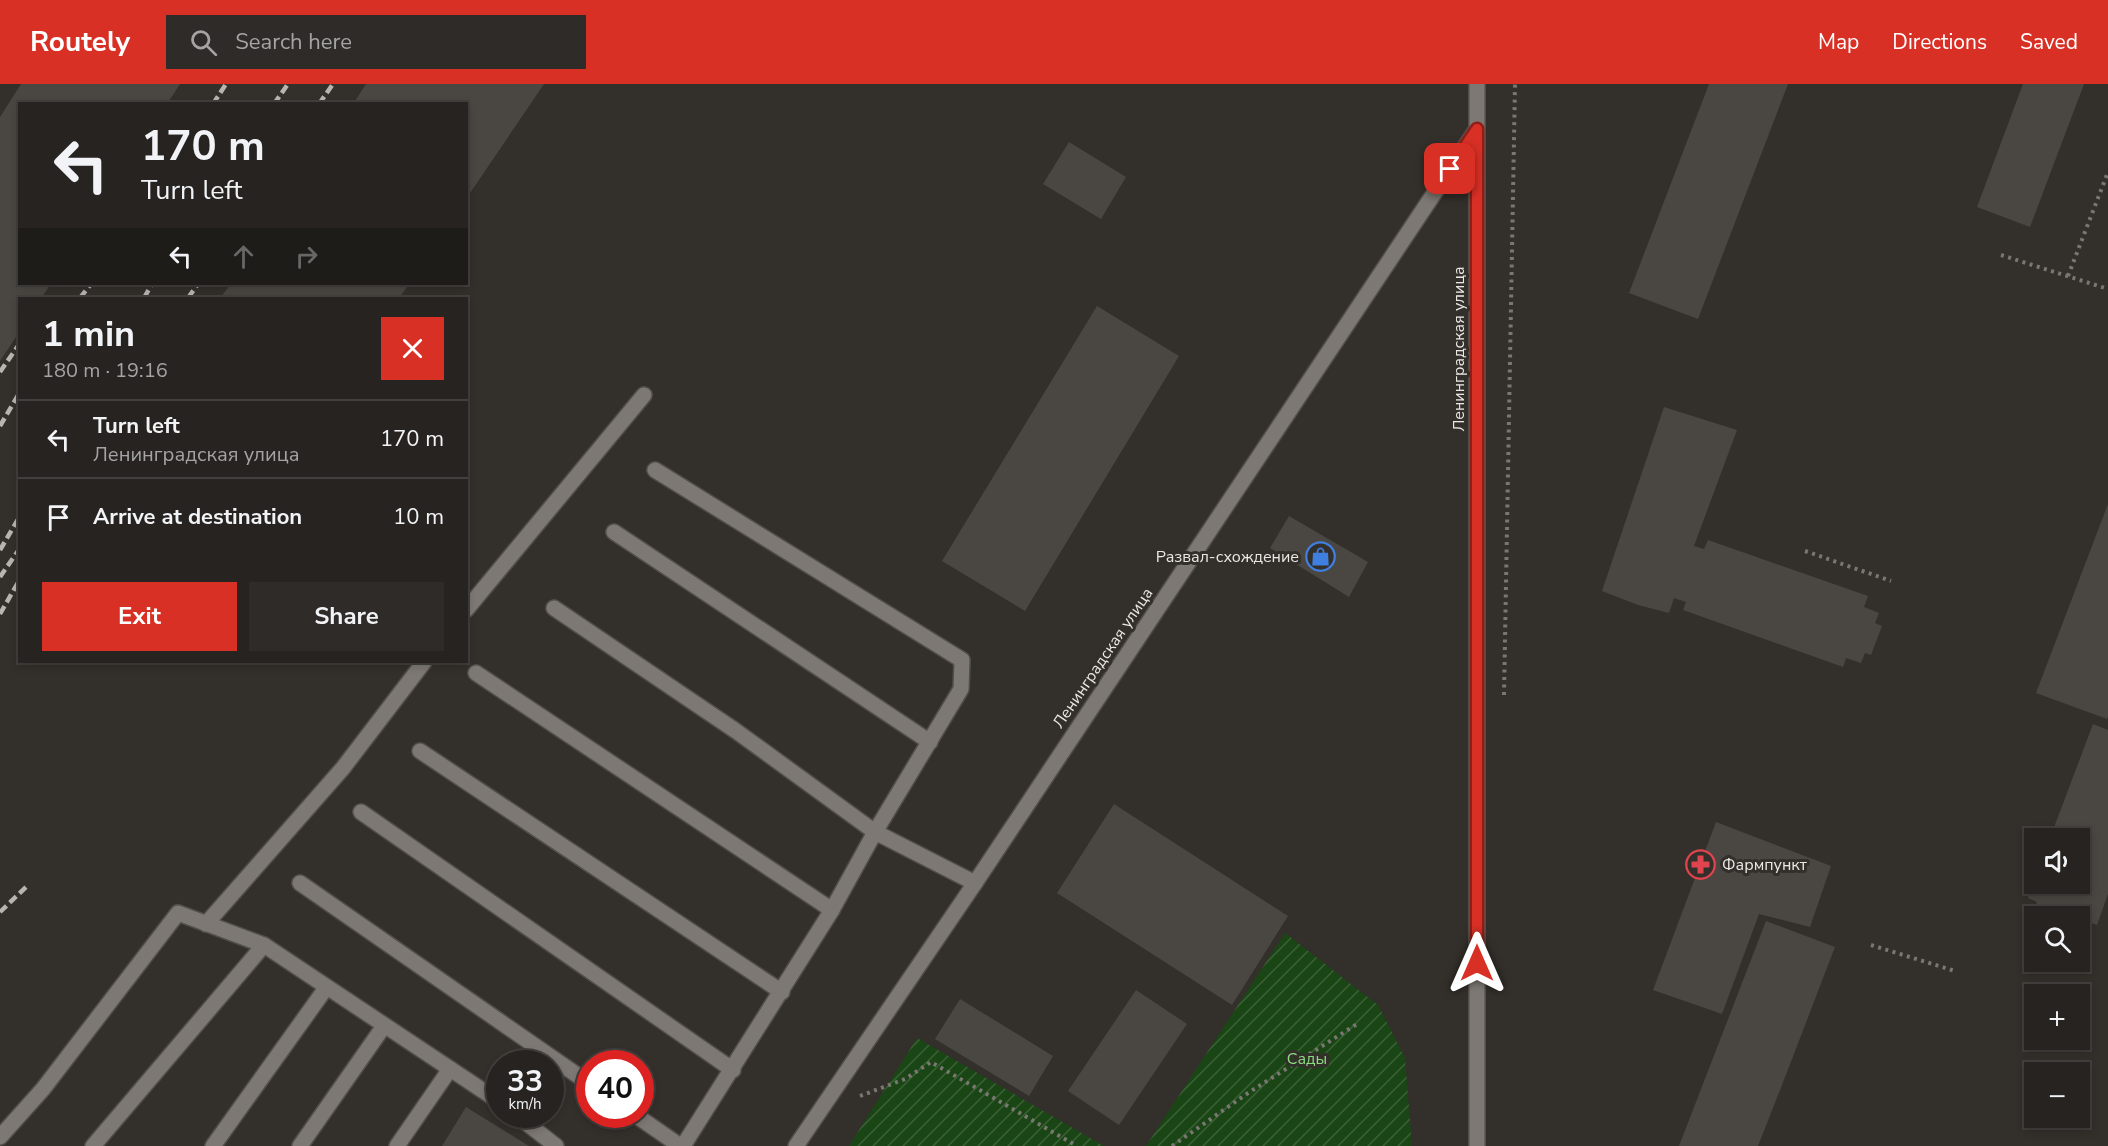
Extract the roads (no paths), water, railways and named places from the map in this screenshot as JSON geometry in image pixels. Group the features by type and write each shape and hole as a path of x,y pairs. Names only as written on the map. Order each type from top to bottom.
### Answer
{"street":[{"name":"Ленинградская улица","path":"1477,1146 1478,84"},
{"name":"Ленинградская улица","path":"796,1146 975,883 1477,129"},
{"path":"468,608 644,395"},
{"path":"654,1128 681,1146 733,1070 832,910 875,832 961,689 962,660 655,470"},
{"path":"614,532 930,742"},
{"path":"554,608 736,731 875,832 975,883"},
{"path":"206,924 343,768 423,663"},
{"path":"476,673 832,910"},
{"path":"420,751 782,992"},
{"path":"361,812 733,1070"},
{"path":"300,883 576,1074"},
{"path":"0,1137 43,1089 178,914 264,945 486,1093"},
{"path":"93,1146 264,945"},
{"path":"213,1146 326,988"},
{"path":"300,1146 384,1026"},
{"path":"396,1146 450,1069"},
{"path":"533,1128 556,1146"}],"railway":[{"path":"214,102 226,84"},
{"path":"275,102 288,84"},
{"path":"320,102 333,84"},
{"path":"81,297 90,285"},
{"path":"145,297 151,285"},
{"path":"189,297 197,285"},
{"path":"0,372 18,346"},
{"path":"0,426 18,395"},
{"path":"0,550 18,519"},
{"path":"0,577 18,551"},
{"path":"0,614 18,582"},
{"path":"0,912 26,887"}],"place":[{"name":"Развал-схождение","path":"1320,557"},
{"name":"Фармпункт","path":"1701,865"}],"park label":[{"name":"Сады","path":"1307,1059"}]}
